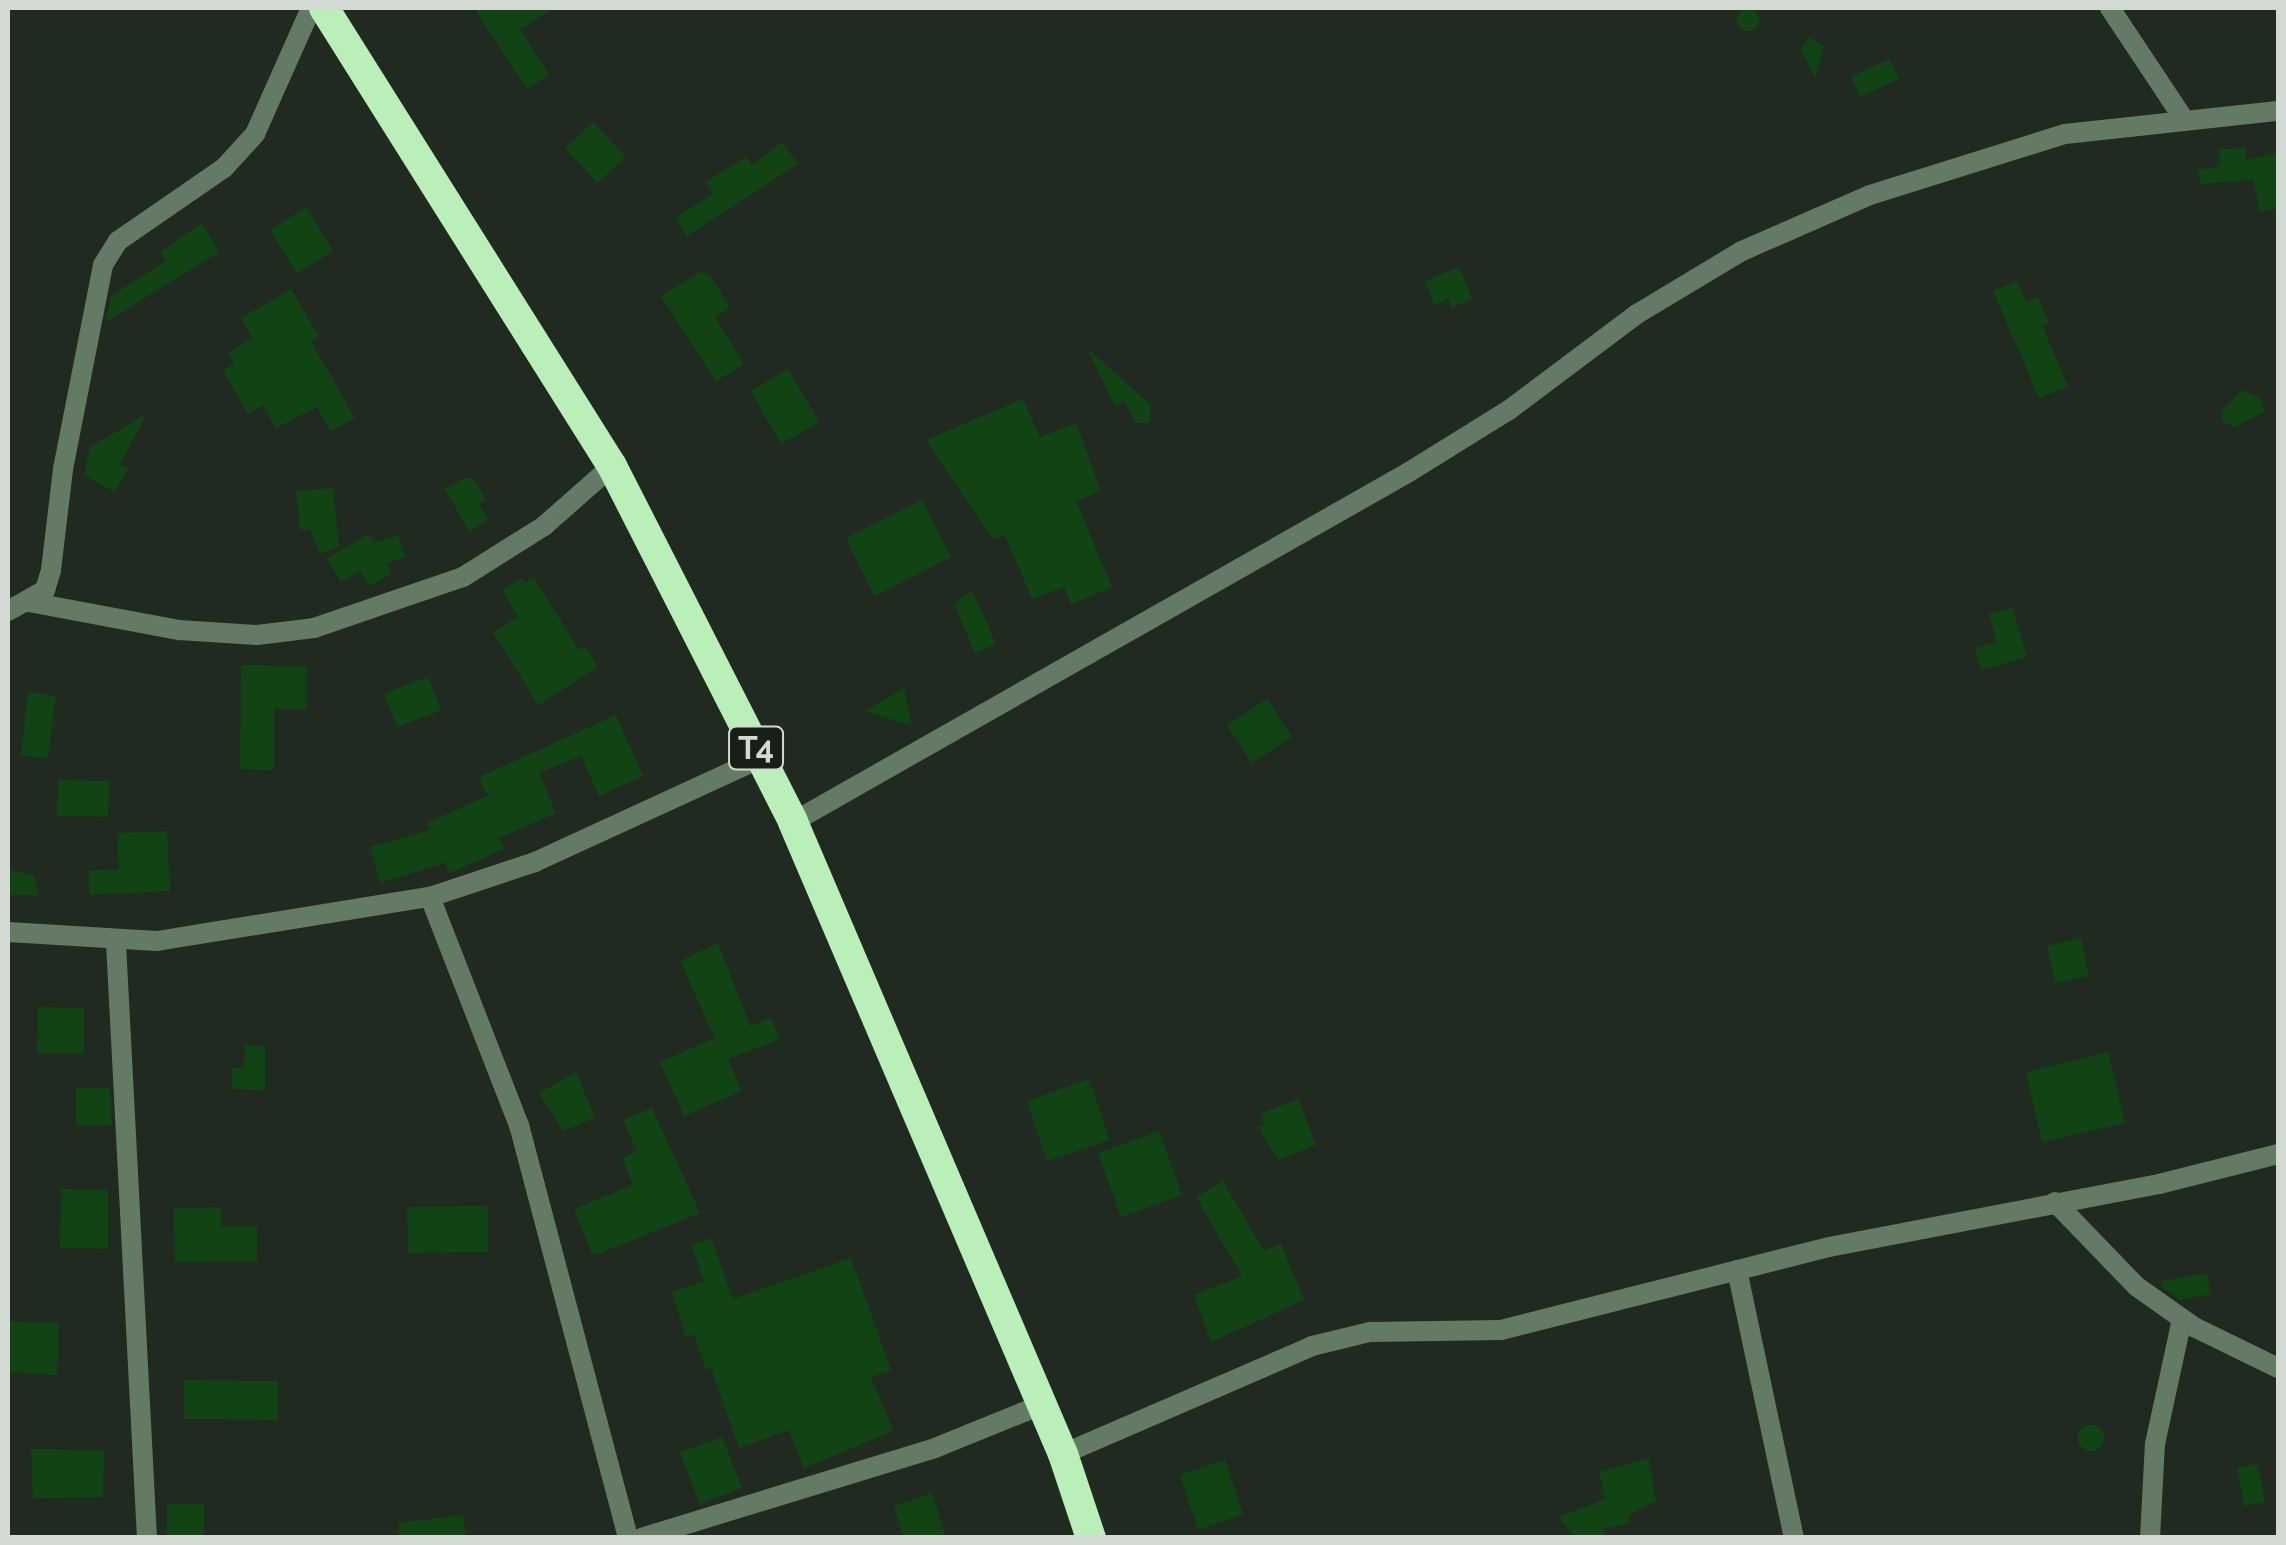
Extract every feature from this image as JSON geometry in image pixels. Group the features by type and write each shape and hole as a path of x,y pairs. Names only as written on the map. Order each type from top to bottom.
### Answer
{"highway":[{"name":"T4","path":"324,8 612,466 761,758 793,822 1063,1454 1090,1538"}],"street":[{"path":"8,611 44,590 51,570 63,469 103,265 118,241 224,168 255,134 311,8"},
{"path":"2110,8 2183,118"},
{"path":"793,822 1408,472 1509,410 1637,314 1742,251 1870,195 2065,134 2183,118 2278,111"},
{"path":"29,602 179,630 257,635 314,628 463,578 544,526 612,466"},
{"path":"8,932 116,943 334,917 430,896 535,862 761,758"},
{"path":"430,896 519,1125 628,1538"},
{"path":"116,943 146,1538"},
{"path":"1063,1454 1312,1346 1370,1332 1501,1330 1736,1270 2278,1154"},
{"path":"2055,1202 2136,1286 2182,1319 2278,1368"},
{"path":"1736,1270 1794,1538"},
{"path":"2150,1538 2155,1444 2182,1319"},
{"path":"642,1538 936,1448 1041,1405"}],"building":[{"path":"474,8 554,8 520,29 549,75 527,89"},
{"path":"1744,9 1752,9 1759,20 1752,31 1744,31 1737,24 1737,16"},
{"path":"1810,37 1824,47 1815,78 1801,49"},
{"path":"1889,59 1899,79 1860,97 1851,77"},
{"path":"593,122 626,157 597,183 565,148"},
{"path":"782,142 798,164 687,236 675,218 713,194 705,182 746,157 752,165"},
{"path":"2246,148 2246,160 2278,153 2278,208 2260,212 2253,180 2200,184 2198,170 2220,166 2219,149"},
{"path":"306,207 333,251 297,273 270,230"},
{"path":"202,223 219,252 106,322 111,296 166,261 160,252"},
{"path":"1459,267 1472,299 1452,308 1448,299 1434,305 1425,281"},
{"path":"700,272 710,275 730,308 715,317 744,364 716,381 661,296"},
{"path":"2017,281 2026,302 2038,297 2049,323 2042,325 2068,387 2039,398 1993,291"},
{"path":"291,289 319,336 311,341 355,418 330,431 317,407 276,428 263,405 248,414 223,370 234,364 228,353 252,338 241,318"},
{"path":"1087,348 1151,405 1150,422 1135,423 1125,402 1115,406"},
{"path":"788,369 819,422 781,444 751,391"},
{"path":"2242,390 2260,398 2265,412 2234,427 2222,421 2222,411"},
{"path":"1023,399 1040,437 1076,423 1101,491 1076,501 1112,587 1071,604 1064,587 1032,599 1005,535 993,539 926,440"},
{"path":"147,414 120,464 128,469 115,492 84,475 90,447"},
{"path":"464,478 474,479 486,500 478,504 488,520 469,531 445,489"},
{"path":"333,488 339,547 320,554 310,529 300,530 296,491"},
{"path":"922,500 951,557 875,596 846,538"},
{"path":"369,534 374,543 398,535 406,557 386,564 391,574 369,586 360,571 341,582 327,558"},
{"path":"522,578 525,583 534,578 579,650 585,646 598,667 538,705 493,632 518,617 502,590"},
{"path":"972,590 996,644 975,653 954,604"},
{"path":"2012,607 2027,657 1981,670 1975,648 1997,642 1989,614"},
{"path":"241,665 307,666 307,709 274,709 274,770 240,769"},
{"path":"428,677 441,710 397,727 384,694"},
{"path":"904,688 912,726 865,711"},
{"path":"28,692 56,696 48,759 21,755"},
{"path":"1267,699 1292,737 1252,763 1227,725"},
{"path":"616,715 643,776 599,796 581,756 539,773 556,813 499,838 504,849 450,873 445,863 380,883 370,847 430,830 427,823 494,793 486,794 479,777"},
{"path":"58,780 109,781 108,817 57,816"},
{"path":"167,831 170,891 90,895 88,871 119,869 117,833"},
{"path":"8,870 34,875 38,895 8,895"},
{"path":"2081,938 2089,976 2055,983 2047,946"},
{"path":"718,943 750,1026 771,1018 780,1039 728,1059 742,1091 684,1116 660,1062 715,1038 680,961"},
{"path":"38,1007 84,1008 84,1053 37,1053"},
{"path":"245,1045 265,1046 265,1090 232,1089 232,1068 244,1068"},
{"path":"2108,1052 2125,1123 2042,1142 2026,1072"},
{"path":"576,1072 595,1118 563,1131 539,1093"},
{"path":"1089,1079 1110,1140 1047,1161 1027,1101"},
{"path":"76,1088 110,1088 112,1125 76,1125"},
{"path":"1298,1099 1316,1145 1278,1160 1258,1127 1265,1125 1260,1114"},
{"path":"652,1108 700,1213 593,1256 574,1209 633,1185 622,1158 637,1151 623,1120"},
{"path":"1159,1131 1182,1195 1121,1217 1098,1153"},
{"path":"1223,1181 1264,1251 1281,1244 1304,1300 1211,1342 1194,1295 1242,1276 1196,1197"},
{"path":"61,1189 108,1190 108,1249 60,1248"},
{"path":"488,1206 488,1252 408,1253 407,1207"},
{"path":"221,1207 221,1226 257,1226 257,1261 175,1262 174,1208"},
{"path":"711,1238 733,1299 851,1258 891,1370 871,1377 893,1431 804,1468 789,1430 739,1448 711,1368 706,1370 694,1334 686,1337 672,1292 704,1281 691,1245"},
{"path":"2207,1273 2211,1294 2180,1300 2163,1288 2162,1281"},
{"path":"8,1321 59,1323 57,1375 8,1372"},
{"path":"184,1380 278,1381 278,1420 184,1419"},
{"path":"2091,1425 2100,1429 2104,1438 2100,1447 2091,1451 2082,1447 2078,1438 2082,1429"},
{"path":"722,1437 742,1488 700,1504 680,1452"},
{"path":"31,1449 104,1450 103,1497 33,1498"},
{"path":"1649,1458 1656,1501 1628,1515 1630,1523 1602,1529 1609,1538 1576,1538 1558,1517 1605,1499 1599,1472"},
{"path":"1225,1460 1243,1514 1198,1530 1180,1475"},
{"path":"2258,1464 2265,1502 2244,1506 2237,1468"},
{"path":"932,1493 946,1538 904,1538 894,1506"},
{"path":"167,1504 204,1504 204,1538 167,1538"},
{"path":"463,1515 466,1538 399,1538 399,1523"}]}
